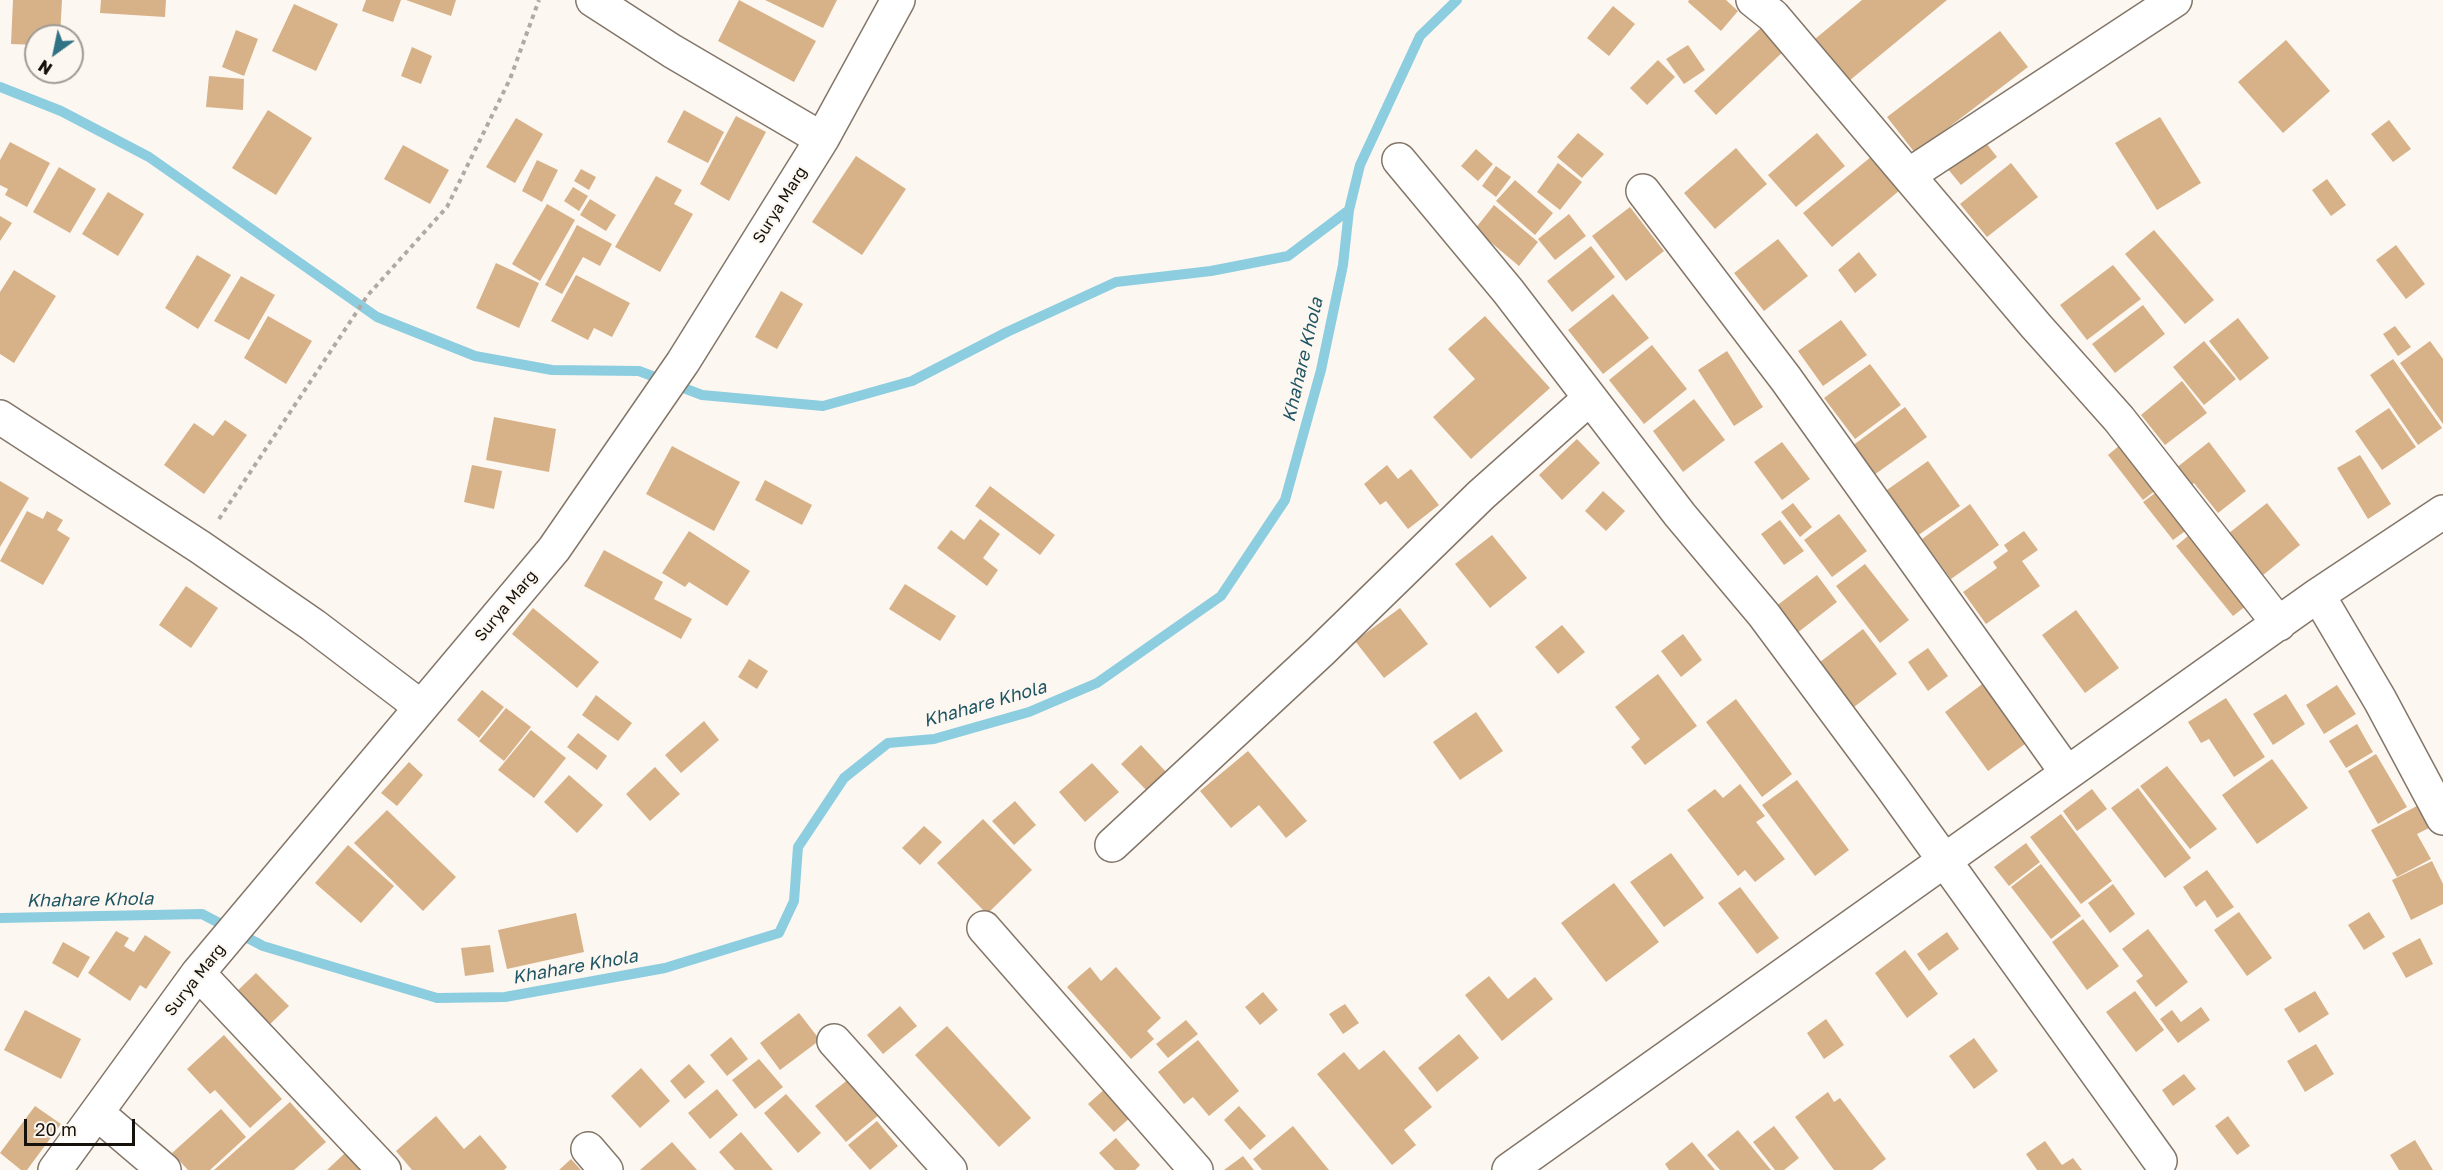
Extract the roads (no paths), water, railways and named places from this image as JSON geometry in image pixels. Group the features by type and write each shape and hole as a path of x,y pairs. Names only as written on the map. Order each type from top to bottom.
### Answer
{"street":[{"path":"593,0 672,51 822,139"},
{"name":"Surya Marg","path":"55,1170 208,962 554,549 659,399 822,139 898,0"},
{"path":"1753,0 1773,16 2036,326 2119,419 2279,624"},
{"path":"1909,175 2175,0"},
{"path":"1399,160 1509,291 1680,515 1764,615 2160,1161"},
{"path":"1643,191 1786,379 2067,773"},
{"path":"1112,845 1321,651 1481,495 1590,398"},
{"path":"0,417 200,547 313,625 421,707"},
{"path":"1509,1170 2318,596 2443,512"},
{"path":"2318,596 2380,700 2443,818"},
{"path":"984,928 1196,1170"},
{"path":"208,962 384,1170"},
{"path":"834,1041 950,1170"},
{"path":"97,1113 164,1170"}],"waterway":[{"name":"Khahare Khola","path":"0,918 202,914 263,946 437,998 505,997 665,968 779,933 794,901 798,847 844,778 888,743 934,739 1029,712 1097,683 1221,596 1285,500 1321,370 1343,265 1349,210 1360,165 1420,36 1457,0"},
{"path":"0,87 61,111 149,157 377,317 475,356 552,370 639,371 702,395 823,406 912,381 1007,332 1116,282 1211,271 1288,256 1349,210"}]}
